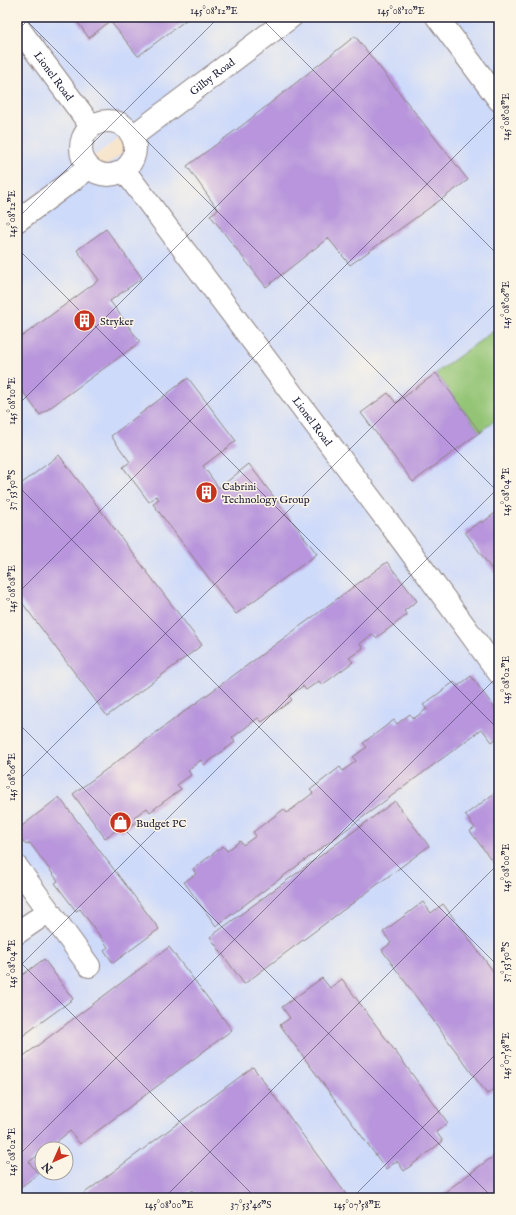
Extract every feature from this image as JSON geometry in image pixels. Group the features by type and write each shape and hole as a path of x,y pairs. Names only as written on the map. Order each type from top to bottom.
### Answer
{"street":[{"name":"Gilby Road","path":"133,136 291,17"},
{"path":"437,17 499,100"},
{"name":"Lionel Road","path":"17,26 91,126"},
{"path":"109,120 118,122 126,127 133,136 135,154 131,163 124,170 116,174 106,175 97,173 89,168 80,151 81,142 85,133 91,126 100,121 109,120"},
{"path":"17,221 89,168"},
{"name":"Lionel Road","path":"124,170 404,543 499,673"},
{"path":"17,867 89,966"},
{"path":"17,933 49,911"}],"shaded area":[{"path":"17,17 284,17 17,211"},
{"path":"300,17 499,17 499,1198 17,1198 17,234"}],"green space":[{"path":"499,327 499,417 480,432 436,373"}],"building":[{"path":"74,17 190,17 138,56 110,21 89,38"},
{"path":"355,36 468,180 350,265 328,238 266,287 210,215 218,210 187,166 244,124"},
{"name":"Stryker","path":"106,229 142,278 110,301 140,342 40,415 17,384 17,340 99,280 77,250"},
{"path":"436,373 480,432 413,482 361,413 388,393 396,403"},
{"name":"Cabrini Technology Group","path":"188,378 236,441 203,466 219,488 249,464 317,554 236,614 153,504 159,499 156,496 149,502 123,467 130,462 111,436"},
{"path":"59,455 202,645 107,716 17,596 17,487"},
{"path":"499,510 499,586 495,582 498,578 465,532 481,521 482,523"},
{"path":"387,562 417,601 404,611 407,615 376,638 372,634 360,644 363,648 349,658 353,662 322,685 319,681 306,690 303,686 289,696 292,700 262,722 258,718 232,738 235,742 204,765 201,760 188,770 191,775 177,785 181,789 150,812 147,808 134,817 137,821 122,833 118,829 105,838 73,794"},
{"path":"471,676 499,714 497,717 499,719 499,736 492,742 482,729 216,926 184,882 196,874 193,869 223,846 227,851 240,841 243,845 256,836 253,832 284,809 287,813 313,793 310,790 340,767 343,771 356,761 353,757 367,747 363,743 394,720 397,724 410,714 413,719 427,709 423,705 454,682 458,686"},
{"path":"499,790 499,861 498,859 493,862 470,831 475,828 465,815"},
{"path":"59,797 159,929 113,963 104,950 108,947 80,909 76,911 55,883 58,881 30,843 26,845 17,832 17,830"},
{"path":"395,801 429,846 244,984 210,937"},
{"path":"423,902 431,913 443,904 499,979 499,1088 498,1086 487,1094 382,950 391,943 383,932"},
{"path":"169,947 232,1030 80,1144 70,1131 57,1141 34,1141 34,1158 29,1162 34,1169 34,1177 18,1189 17,1061"},
{"path":"44,959 73,999 17,1040 17,979"},
{"path":"322,978 330,988 342,979 448,1123 436,1132 443,1141 404,1171 397,1161 386,1169 280,1025 290,1018 282,1007"},
{"path":"253,1067 348,1197 347,1198 198,1198 192,1190 182,1198 78,1198"},
{"path":"499,1152 499,1198 437,1198"}],"place":[{"name":"Stryker","path":"84,321"},
{"name":"Cabrini Technology Group","path":"206,492"},
{"name":"Budget PC","path":"120,823"}]}
